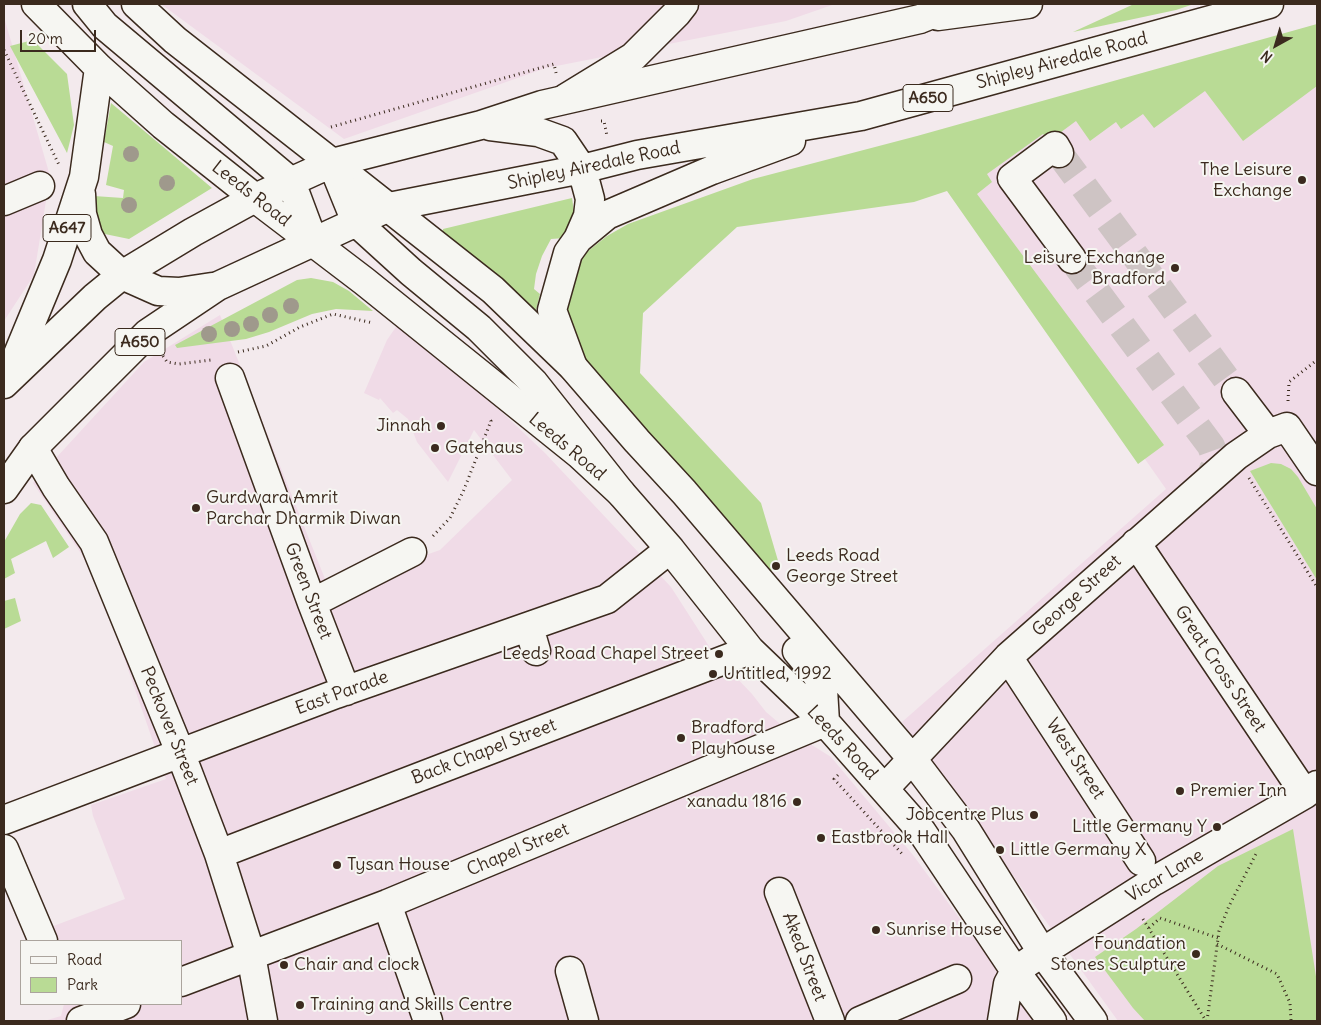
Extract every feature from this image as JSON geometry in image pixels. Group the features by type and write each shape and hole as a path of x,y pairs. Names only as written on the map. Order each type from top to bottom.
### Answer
{"street":[{"name":"Leeds Road","path":"36,4 99,68 163,125 579,454 621,493 670,549 750,650 824,722 885,788 922,832 1015,971 1052,1021"},
{"path":"87,4 106,15 291,182 313,242"},
{"path":"136,4 175,40 493,290 573,367 684,492 913,760 966,830 1042,952 1093,1021"},
{"path":"560,101 633,57 678,13 684,4"},
{"path":"920,19 957,4"},
{"path":"5,382 95,297 122,275 193,232 255,198 332,163 481,125 542,105 920,19 1028,4"},
{"name":"Shipley Airedale Road","path":"4,490 33,448 148,333 218,286 389,207 582,169 637,155 861,116 1269,4"},
{"name":"A647","path":"5,382 57,260 62,178 99,68"},
{"path":"578,239 607,214 712,170 861,116"},
{"path":"481,125 538,132 563,141 582,169 590,199 588,216 578,239 568,253 552,310 573,367"},
{"path":"1060,153 1054,146 1012,178 1072,259"},
{"path":"332,163 356,222 479,328 534,383 621,493"},
{"path":"4,201 62,178 81,195 82,214 88,235 98,252 122,275 158,291 179,292 218,286"},
{"name":"Green Street","path":"225,364 346,691"},
{"path":"1236,392 1278,430 1317,471"},
{"name":"George Street","path":"885,788 1008,657 1236,456 1278,430"},
{"name":"Peckover Street","path":"33,448 56,487 94,542 180,752 219,854 251,955 263,1021"},
{"path":"684,492 762,608 817,675 824,689 824,722"},
{"name":"Great Cross Street","path":"1141,540 1311,790"},
{"name":"East Parade","path":"4,820 180,752 346,691 532,639 608,599 670,549"},
{"path":"312,603 412,552"},
{"name":"Back Chapel Street","path":"219,854 750,650"},
{"name":"West Street","path":"1008,657 1141,862"},
{"name":"Chapel Street","path":"182,982 394,901 824,722"},
{"name":"Vicar Lane","path":"1015,971 1127,898 1311,790"},
{"path":"4,849 42,940"},
{"name":"Aked Street","path":"779,892 830,1021"},
{"path":"394,901 424,1009"},
{"path":"570,971 584,1021"},
{"path":"1002,1021 1008,984 1015,971"},
{"path":"860,1021 957,979"},
{"path":"69,1005 76,1021"},
{"path":"82,1021 123,1005"}],"path":[{"path":"4,50 62,178"},
{"path":"329,128 554,64 560,101"},
{"path":"596,122 604,121 613,160"},
{"path":"148,333 167,362 180,364 225,364 266,346 300,327 333,314 380,325"},
{"path":"1289,382 1317,360"},
{"path":"412,552 436,534 450,518 463,492 491,421 484,414"},
{"path":"1236,456 1317,587"},
{"path":"834,779 908,861"},
{"path":"1206,1021 1218,931 1258,850 1246,829"},
{"path":"1127,898 1149,928 1206,1021"},
{"path":"1149,928 1160,918 1218,938"},
{"path":"1217,944 1277,974 1290,1003 1291,1021"}],"shaded area":[{"path":"161,4 835,4 786,21 546,68 344,139"},
{"path":"4,17 50,176 34,275 4,321"},
{"path":"1317,24 1317,1021 1118,1021 902,722 1166,489 923,144"},
{"path":"220,315 329,589 440,550 512,480 474,430 448,482 417,442 408,419 397,410 393,413 380,398 379,400 364,393 387,340 398,324 474,386 545,453 671,587 714,654 752,694 766,712 785,728 831,757 913,855 1035,1021 44,1021 61,1016 64,1005 182,1005 182,940 38,940 35,933 125,899 93,816 91,805 166,779 95,574 33,483 144,362"}],"green space":[{"path":"1134,4 1194,4 1176,10 1073,32"},
{"path":"1317,24 1317,86 1243,141 1205,91 1154,128 1143,114 1121,129 1116,122 1090,141 1076,121 1049,141 1043,134 987,174 992,182 977,194 1164,445 1138,464 947,191 914,202 737,227 643,313 640,373 761,503 779,564 770,572 587,362 573,341 566,322 566,300 573,274 583,255 607,236 628,224 753,179 917,136"},
{"path":"33,40 67,74 74,125 67,153 10,46"},
{"path":"111,103 212,188 129,239 100,233 94,196 123,198 124,190 106,185 113,146 104,142"},
{"path":"572,198 574,212 565,238 551,239 542,256 536,274 534,289 540,294 535,314 443,235 443,229"},
{"path":"311,278 333,282 349,291 373,311 336,309 312,314 269,332 246,339 177,348 175,345 297,280"},
{"path":"1271,463 1281,464 1291,469 1298,477 1317,509 1317,580 1250,471"},
{"path":"31,503 41,505 69,547 53,558 46,541 11,559 15,573 4,579 4,542 20,514"},
{"path":"15,598 21,621 4,629 4,601"},
{"path":"1293,829 1317,983 1317,1021 1145,1021 1095,957 1136,929 1218,866"}],"tunnel":[{"path":"1059,153 1236,392"},
{"path":"1072,259 1211,446 1215,457 1214,468 1208,480"}],"place":[{"name":"The Leisure Exchange","path":"1302,180"},
{"name":"Leisure Exchange Bradford","path":"1175,268"},
{"name":"Jinnah","path":"441,426"},
{"name":"Gatehaus","path":"435,448"},
{"name":"Gurdwara Amrit Parchar Dharmik Diwan","path":"196,508"},
{"name":"Leeds Road George Street","path":"776,566"},
{"name":"Leeds Road Chapel Street","path":"719,654"},
{"name":"Untitled, 1992","path":"713,674"},
{"name":"Bradford Playhouse","path":"681,738"},
{"name":"Premier Inn","path":"1180,791"},
{"name":"xanadu 1816","path":"797,802"},
{"name":"Jobcentre Plus","path":"1034,815"},
{"name":"Little Germany Y","path":"1217,827"},
{"name":"Eastbrook Hall","path":"821,838"},
{"name":"Little Germany X","path":"1000,850"},
{"name":"Tysan House","path":"337,865"},
{"name":"Sunrise House","path":"876,930"},
{"name":"Foundation Stones Sculpture","path":"1196,954"},
{"name":"Chair and clock","path":"284,965"},
{"name":"Training and Skills Centre","path":"300,1005"}]}
